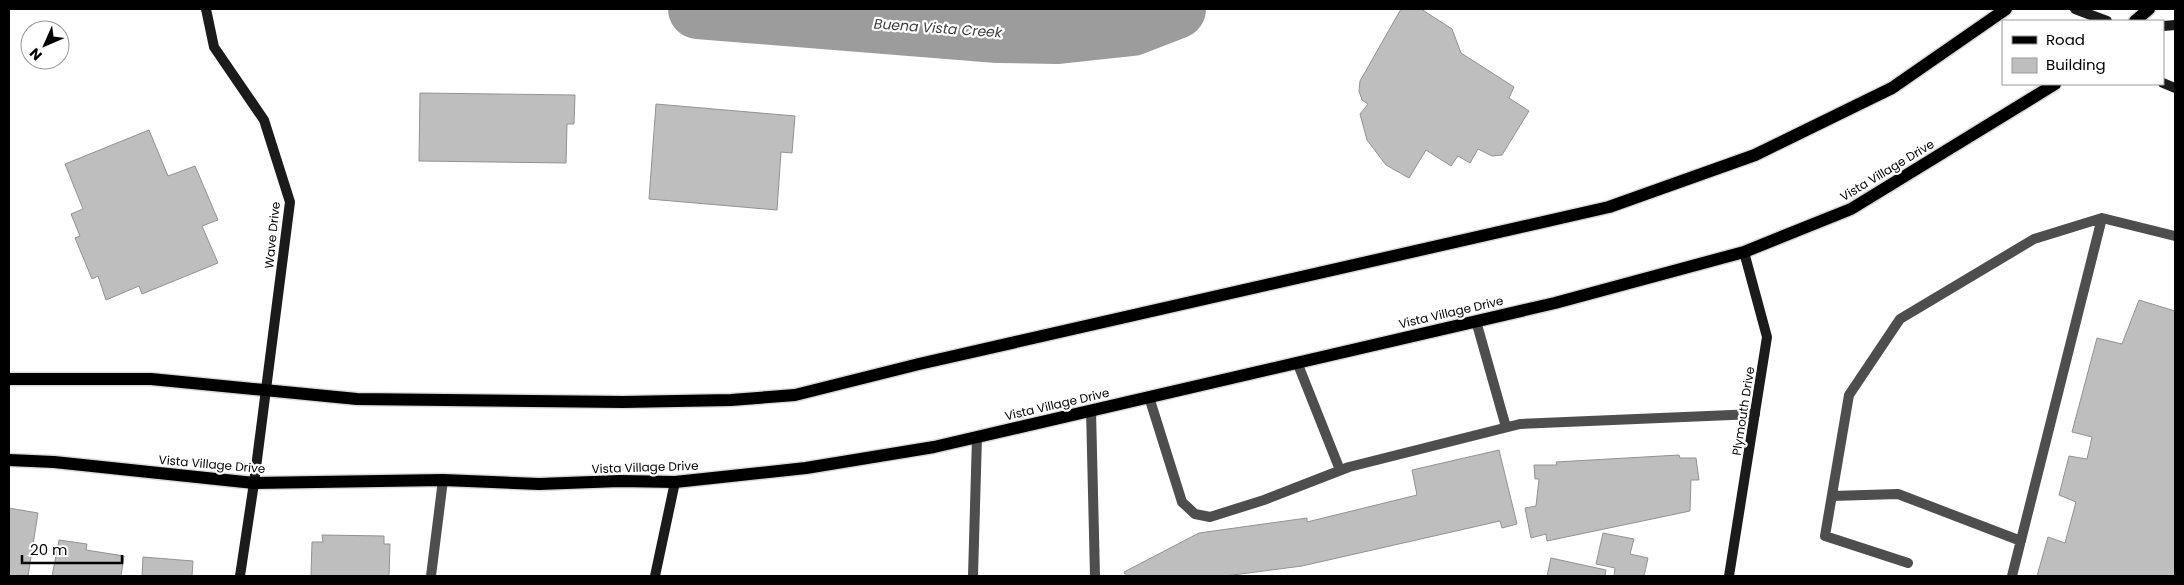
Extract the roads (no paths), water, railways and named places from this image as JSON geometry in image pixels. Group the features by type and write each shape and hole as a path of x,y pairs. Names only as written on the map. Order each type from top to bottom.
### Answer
{"main road":[{"path":"9,379 151,379 357,398 623,402 732,400 796,395 929,362 1609,207 1755,155 1892,88 2006,9"},
{"path":"2136,20 2149,9"},
{"name":"Vista Village Drive","path":"9,460 54,462 254,483 443,480 539,484 620,481 675,482 806,468 934,447 1555,303 1744,252 1851,208 2053,85"}],"street":[{"name":"Wave Drive","path":"206,9 214,47 264,120 290,202 254,483 240,576"},
{"path":"2075,9 2104,20"},
{"name":"Plymouth Drive","path":"1729,576 1768,338 1744,252"},
{"path":"655,576 675,482"}],"lane":[{"path":"1908,563 1825,536 1849,395 1900,319 2034,239 2102,218 2175,236"},
{"path":"2012,576 2102,218"},
{"path":"1476,321 1506,427"},
{"path":"1297,362 1340,470"},
{"path":"1149,397 1182,502 1195,514 1210,517 1264,500 1340,470 1520,424 1755,414"},
{"path":"1091,410 1095,576"},
{"path":"973,576 977,437"},
{"path":"431,576 443,480"},
{"path":"1832,496 1898,494 2021,541"}],"waterway":[{"name":"Buena Vista Creek","path":"698,9 998,33 1058,34 1132,26 1176,9"}]}
